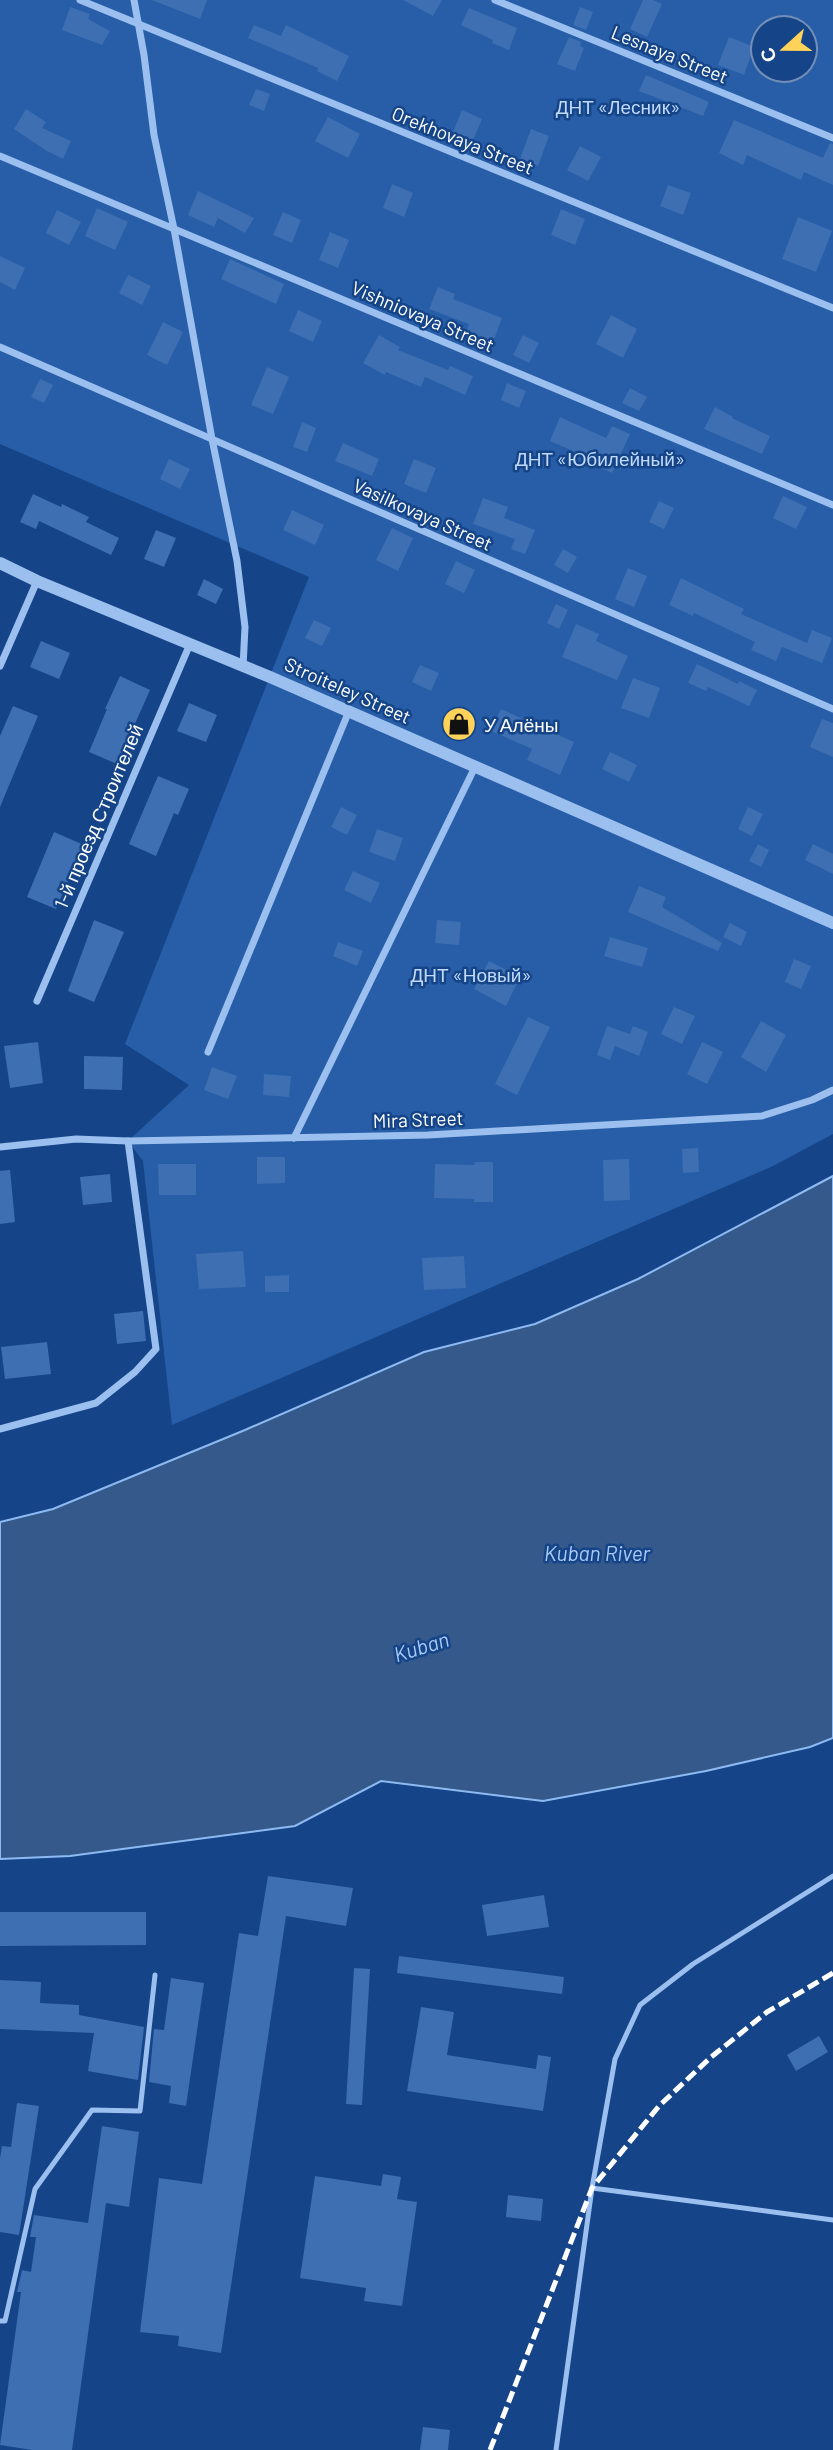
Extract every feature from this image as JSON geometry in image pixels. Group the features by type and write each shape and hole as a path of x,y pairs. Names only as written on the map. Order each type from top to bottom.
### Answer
{"street":[{"name":"Orekhovaya Street","path":"80,0 833,308"},
{"path":"134,0 144,55 153,135 174,229 237,561 245,627 243,668"},
{"name":"Lesnaya Street","path":"495,0 833,138"},
{"name":"Vishniovaya Street","path":"0,156 833,505"},
{"name":"Vasilkovaya Street","path":"0,347 833,709"},
{"name":"Stroiteley Street","path":"0,563 833,923"},
{"path":"0,666 37,581"},
{"name":"1-й проезд Строителей","path":"37,1001 190,644"},
{"path":"208,1052 349,712"},
{"path":"294,1138 475,767"},
{"name":"Mira Street","path":"0,1147 76,1139 128,1141 428,1135 762,1116 813,1100 833,1090"},
{"path":"0,1429 96,1403 135,1372 156,1349 128,1141"}],"lane":[{"path":"556,2450 592,2188 615,2059 640,2005 693,1964 833,1876"},
{"path":"0,2321 5,2321 35,2189 92,2110 140,2111 155,1975"},
{"path":"592,2188 833,2220"}],"green space":[{"path":"0,0 833,0 833,1134 773,1166 172,1425 143,1161 128,1141 189,1085 125,1044 309,577 0,444"}],"water":[{"name":"Kuban River","path":"833,1176 833,1738 810,1747 706,1771 543,1801 381,1781 295,1826 70,1856 0,1859 0,1522 53,1509 424,1352 535,1324 638,1279"}],"building":[{"path":"152,0 207,0 200,19"},
{"path":"403,0 442,0 433,16"},
{"path":"643,0 662,4 647,37 630,29"},
{"path":"70,7 90,14 88,19 110,31 102,45 62,30"},
{"path":"580,7 593,12 586,30 573,25"},
{"path":"469,8 517,28 509,50 461,25"},
{"path":"254,25 281,36 286,25 349,56 337,81 317,71 318,68 248,38"},
{"path":"569,37 581,42 580,46 584,48 575,71 557,64"},
{"path":"729,37 749,45 749,61 744,75 718,65"},
{"path":"646,75 709,102 703,116 639,91"},
{"path":"256,89 270,94 264,111 249,105"},
{"path":"26,109 46,122 42,128 71,141 63,159 14,129"},
{"path":"462,110 482,119 473,140 453,132"},
{"path":"328,117 360,134 348,158 315,141"},
{"path":"734,120 823,158 830,143 833,144 833,185 804,172 801,180 747,155 743,165 719,153"},
{"path":"531,129 549,136 538,166 520,159"},
{"path":"580,146 601,157 588,181 567,170"},
{"path":"392,184 413,193 404,217 383,208"},
{"path":"668,185 691,193 683,215 660,206"},
{"path":"198,191 254,218 245,233 218,218 214,227 188,215"},
{"path":"97,208 128,222 115,250 85,236"},
{"path":"561,209 585,219 575,245 551,235"},
{"path":"57,210 81,222 69,245 46,233"},
{"path":"283,212 301,220 292,243 273,235"},
{"path":"798,217 832,231 816,272 782,259"},
{"path":"330,232 349,240 338,268 319,260"},
{"path":"0,256 25,268 15,290 0,282"},
{"path":"230,259 284,284 276,304 221,279"},
{"path":"128,275 151,286 142,305 119,293"},
{"path":"438,287 455,294 453,299 502,318 492,345 465,335 469,324 429,309"},
{"path":"298,310 322,321 313,342 289,331"},
{"path":"611,315 637,329 623,358 596,344"},
{"path":"163,322 183,332 167,365 147,355"},
{"path":"379,335 400,347 398,350 448,370 450,366 473,376 465,395 425,377 421,387 386,372 385,375 363,363"},
{"path":"523,335 539,343 529,363 513,355"},
{"path":"267,367 289,377 273,414 251,405"},
{"path":"40,379 53,385 44,403 31,397"},
{"path":"507,383 526,391 519,408 501,400"},
{"path":"630,388 647,397 639,411 622,403"},
{"path":"715,407 770,436 762,454 704,429"},
{"path":"560,417 606,438 612,426 630,434 612,473 594,465 596,461 550,441"},
{"path":"302,422 316,428 307,452 293,447"},
{"path":"343,443 379,459 372,476 335,461"},
{"path":"169,459 190,469 180,489 160,479"},
{"path":"414,459 436,468 426,493 404,484"},
{"path":"33,494 89,517 86,522 119,538 111,555 39,521 36,529 20,522"},
{"path":"783,496 807,507 796,529 773,518"},
{"path":"483,498 508,507 504,518 535,530 525,554 511,549 515,539 473,524"},
{"path":"659,501 674,508 664,529 649,522"},
{"path":"292,510 324,525 315,545 283,530"},
{"path":"392,528 413,538 398,571 376,560"},
{"path":"156,530 176,538 164,567 144,559"},
{"path":"563,549 577,557 568,573 554,565"},
{"path":"456,561 475,570 464,593 445,584"},
{"path":"628,568 647,576 634,607 615,599"},
{"path":"681,578 744,609 741,614 807,643 812,630 832,638 822,663 782,647 776,661 751,650 755,642 694,613 693,616 669,605"},
{"path":"204,579 223,589 216,604 197,595"},
{"path":"556,604 568,610 559,629 547,623"},
{"path":"314,620 331,628 322,646 305,638"},
{"path":"576,624 599,634 596,641 628,656 617,680 562,657"},
{"path":"41,641 70,653 59,679 30,667"},
{"path":"697,664 757,690 749,706 708,687 706,691 688,683"},
{"path":"420,665 439,673 431,691 412,682"},
{"path":"120,676 150,690 117,764 89,752"},
{"path":"633,678 660,688 649,718 621,708"},
{"path":"189,703 217,715 206,742 177,731"},
{"path":"13,706 38,716 0,807 0,736"},
{"path":"501,709 574,742 560,775 527,760 532,749 491,731"},
{"path":"822,719 833,723 833,757 810,747"},
{"path":"610,752 637,765 629,782 602,769"},
{"path":"158,776 189,789 178,815 174,813 156,856 129,844"},
{"path":"341,807 357,815 347,835 331,827"},
{"path":"748,807 763,814 752,836 738,829"},
{"path":"377,829 403,838 395,861 369,852"},
{"path":"54,832 84,845 56,909 27,897"},
{"path":"758,844 769,850 761,867 749,861"},
{"path":"813,844 833,854 833,874 805,860"},
{"path":"353,871 380,883 371,903 344,890"},
{"path":"639,886 666,897 662,907 722,943 718,951 628,912"},
{"path":"94,920 124,932 94,1002 68,991"},
{"path":"437,920 461,922 459,945 435,943"},
{"path":"730,923 747,932 741,946 723,937"},
{"path":"610,937 648,948 642,967 604,956"},
{"path":"338,942 363,951 357,966 333,956"},
{"path":"794,959 811,966 801,989 785,982"},
{"path":"489,961 520,977 506,1006 474,989"},
{"path":"674,1007 695,1016 682,1044 661,1034"},
{"path":"528,1017 550,1027 517,1095 495,1084"},
{"path":"761,1021 786,1035 766,1072 741,1057"},
{"path":"607,1026 630,1034 633,1026 648,1032 639,1056 615,1046 610,1060 597,1055"},
{"path":"38,1042 43,1083 10,1088 4,1046"},
{"path":"702,1042 723,1052 707,1084 687,1074"},
{"path":"84,1056 123,1057 122,1090 84,1089"},
{"path":"212,1067 237,1076 228,1099 204,1090"},
{"path":"264,1074 291,1076 289,1097 263,1095"},
{"path":"698,1148 699,1172 683,1173 682,1149"},
{"path":"257,1157 285,1157 285,1183 257,1184"},
{"path":"629,1159 630,1200 604,1201 603,1160"},
{"path":"475,1162 493,1162 493,1202 434,1198 435,1164 474,1165"},
{"path":"158,1164 196,1164 196,1195 159,1195"},
{"path":"10,1170 15,1222 0,1224 0,1171"},
{"path":"110,1174 112,1202 83,1205 80,1177"},
{"path":"243,1251 246,1287 199,1289 196,1254"},
{"path":"464,1256 466,1288 424,1290 422,1258"},
{"path":"289,1275 289,1292 265,1292 265,1276"},
{"path":"143,1311 146,1341 117,1344 114,1314"},
{"path":"47,1342 51,1374 5,1379 1,1347"},
{"path":"268,1876 353,1888 346,1926 286,1916 221,2353 178,2346 179,2336 140,2332 159,2178 202,2184 239,1933 258,1936"},
{"path":"544,1895 549,1927 487,1936 482,1905"},
{"path":"0,1912 146,1912 146,1945 0,1946"},
{"path":"399,1956 564,1977 562,1994 397,1973"},
{"path":"354,1968 370,1969 362,2105 346,2104"},
{"path":"171,1978 204,1983 186,2106 169,2103 171,2086 149,2082 154,2029 164,2030"},
{"path":"0,1980 41,1982 40,2003 79,2005 79,2015 144,2027 138,2080 88,2071 94,2033 0,2029"},
{"path":"421,2007 454,2012 447,2055 536,2069 538,2055 551,2057 543,2111 407,2091"},
{"path":"819,2036 828,2052 796,2071 787,2055"},
{"path":"17,2103 39,2106 19,2235 0,2232 0,2158 2,2146 11,2147"},
{"path":"102,2126 139,2132 129,2207 106,2203 72,2450 32,2450 0,2445 21,2292 17,2292 22,2270 31,2272 36,2237 30,2237 34,2215 88,2223"},
{"path":"383,2174 401,2177 397,2199 417,2202 402,2306 364,2301 366,2288 300,2278 315,2176 381,2186"},
{"path":"508,2195 543,2199 541,2221 506,2217"},
{"path":"423,2427 450,2430 448,2450 420,2450"}],"railway":[{"path":"490,2450 592,2188 659,2106 710,2058 767,2012 833,1973"}],"place":[{"name":"У Алёны","path":"459,724"}],"park label":[{"name":"ДНТ «Лесник»","path":"618,106"},
{"name":"ДНТ «Юбилейный»","path":"600,458"},
{"name":"ДНТ «Новый»","path":"471,974"}],"water label":[{"name":"Kuban","path":"421,1646"}]}
